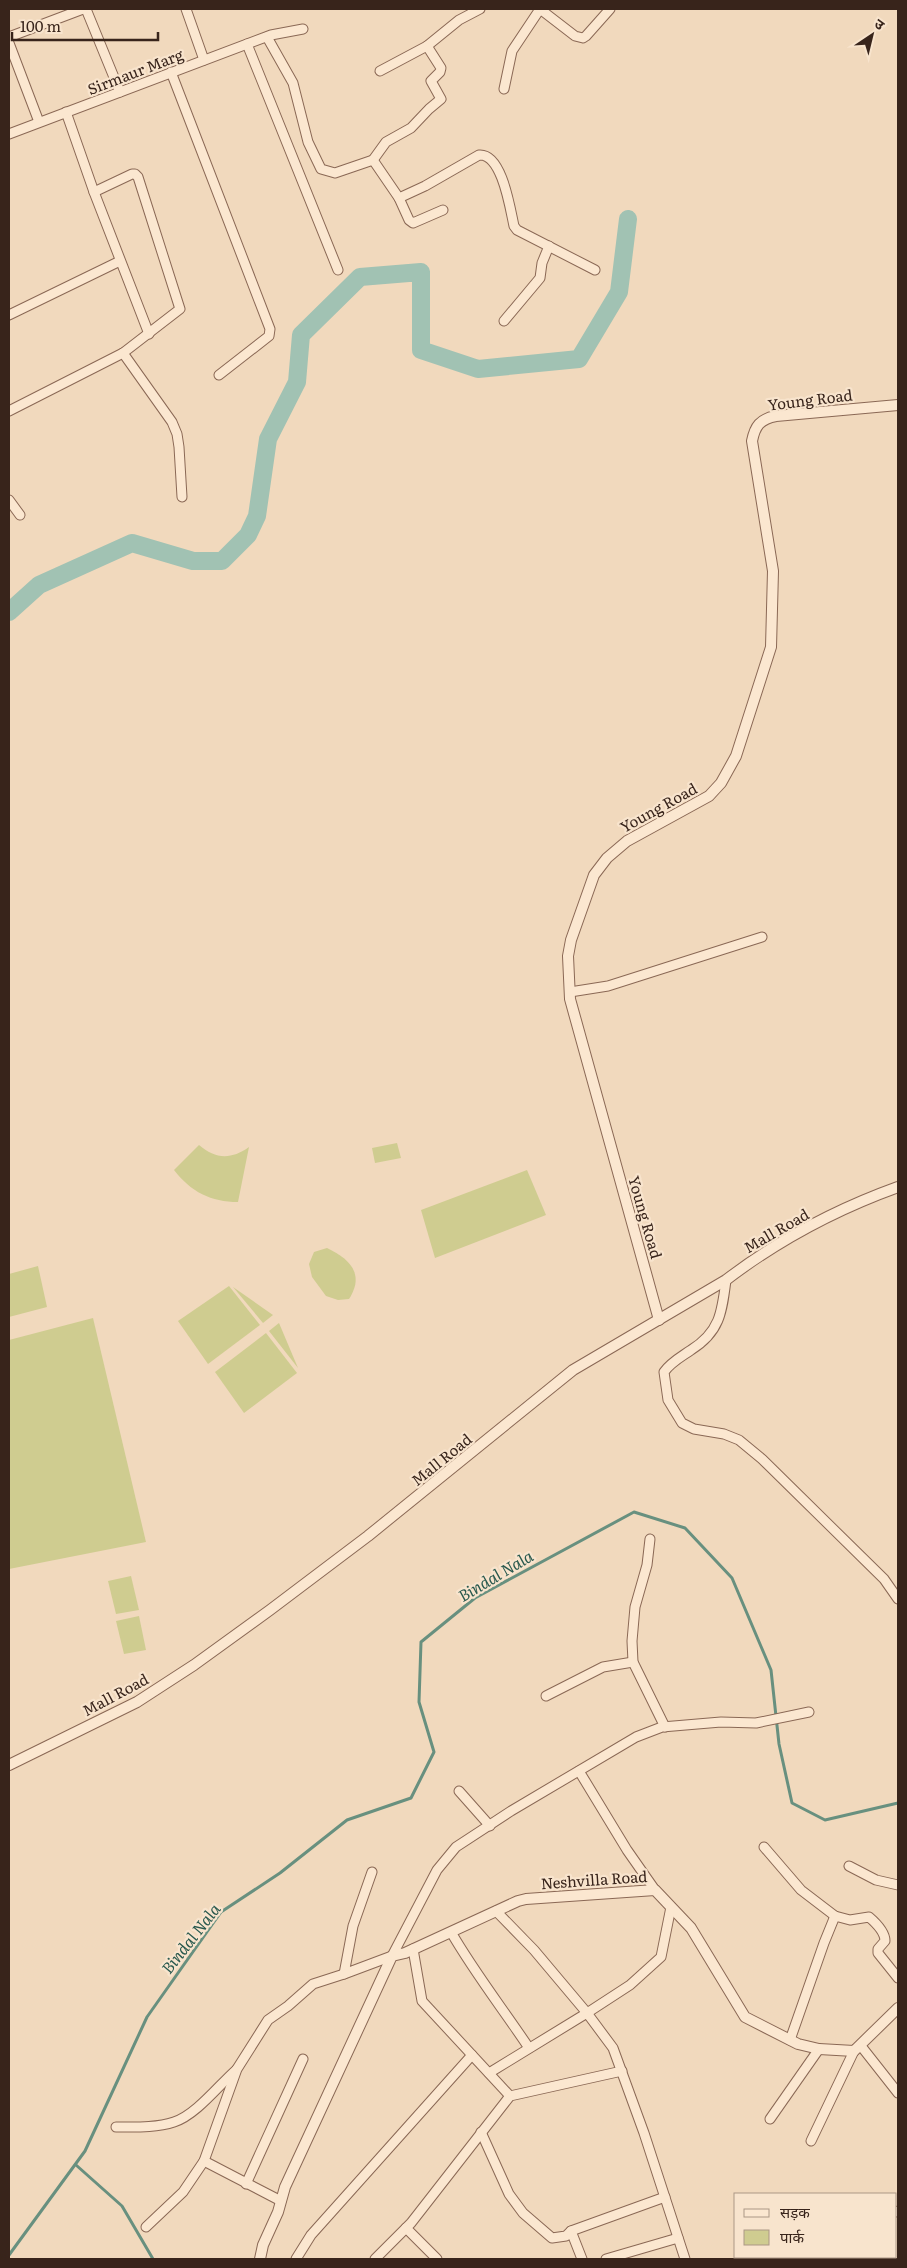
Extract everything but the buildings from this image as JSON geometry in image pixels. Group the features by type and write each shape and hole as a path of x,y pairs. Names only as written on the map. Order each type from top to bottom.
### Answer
{"street":[{"path":"9,37 84,9 120,92"},
{"path":"186,9 204,60"},
{"path":"380,72 427,46 459,20 480,9"},
{"path":"504,89 512,52 540,9 575,36 582,38 610,9"},
{"name":"Sirmaur Marg","path":"9,134 269,36 303,30"},
{"path":"269,36 293,83 308,142 321,169 335,173 374,160 386,142 411,128 428,109 441,99 431,81 440,72 441,68 427,46"},
{"path":"9,42 39,122"},
{"path":"247,44 338,270"},
{"path":"171,72 270,329 269,336 219,375"},
{"path":"66,112 94,192 149,334"},
{"path":"399,198 484,154 496,166 504,184 514,226 521,232 595,270"},
{"path":"374,160 399,198 409,220 413,222 443,210"},
{"path":"9,411 124,353 179,312 180,307 138,176 132,174 94,192"},
{"path":"504,321 540,278 542,263 549,246"},
{"path":"9,315 120,261"},
{"path":"124,353 172,422 177,434 182,497"},
{"name":"Young Road","path":"659,1320 570,992 568,956 571,940 594,876 607,858 627,841 709,796 721,783 736,756 771,647 773,571 752,442 757,425 766,418 776,416 898,405"},
{"path":"9,500 20,515"},
{"path":"570,992 608,986 762,937"},
{"name":"Mall Road","path":"9,1765 137,1702 186,1670 368,1536 573,1370 726,1280 748,1263 832,1214 898,1186"},
{"path":"726,1280 722,1308 716,1327 700,1344 668,1366 664,1372 668,1400 682,1423 694,1429 724,1434 739,1440 762,1459 884,1579 898,1599"},
{"path":"650,1539 647,1565 635,1607 632,1641 633,1662 665,1727"},
{"path":"546,1696 602,1667 633,1662"},
{"path":"260,2259 285,2187 392,1956 442,1863 456,1847 511,1811 636,1737 665,1727 721,1722 756,1724 809,1712"},
{"path":"579,1771 627,1850 655,1890"},
{"path":"459,1791 490,1826"},
{"path":"764,1847 801,1890 835,1916 850,1920 869,1917 874,1921 885,1936 886,1941 878,1949 878,1953 898,1978"},
{"path":"849,1866 870,1877 898,1885"},
{"path":"344,1974 353,1926 372,1872"},
{"name":"Neshvilla Road","path":"392,1956 413,1949 526,1899 655,1890 691,1928 745,2017 790,2040 820,2049 857,2049"},
{"path":"489,2073 630,1985 661,1957 671,1907"},
{"path":"496,1911 534,1950 587,2012 613,2048 685,2259"},
{"path":"790,2040 835,1916"},
{"path":"451,1932 473,1969 529,2048"},
{"path":"413,1949 422,2001 510,2096"},
{"path":"146,2227 183,2192 204,2161 237,2069 263,2026 272,2015 288,2006 317,1982 392,1956"},
{"path":"811,2141 857,2049 898,2008"},
{"path":"770,2119 820,2049"},
{"path":"857,2049 898,2093"},
{"path":"296,2259 311,2235 472,2055"},
{"path":"246,2184 303,2059"},
{"path":"116,2127 176,2122 194,2110 237,2069"},
{"path":"375,2259 406,2228 510,2096 622,2071"},
{"path":"481,2132 509,2194 519,2208 552,2238 566,2236 571,2231 665,2197"},
{"path":"204,2161 281,2201"},
{"path":"406,2228 437,2259"},
{"path":"571,2231 582,2259"},
{"path":"608,2259 678,2238"}],"green space":[{"path":"397,1143 401,1158 375,1163 372,1148"},
{"path":"199,1145 211,1153 223,1156 236,1154 249,1147 238,1202 210,1198 202,1194 187,1184 174,1170"},
{"path":"527,1170 546,1215 435,1258 421,1210"},
{"path":"327,1248 342,1257 353,1268 356,1282 349,1299 338,1300 326,1296 312,1277 309,1264 314,1252"},
{"path":"38,1266 47,1307 9,1317 9,1274"},
{"path":"229,1286 260,1325 208,1364 178,1321"},
{"path":"233,1287 273,1315 263,1323"},
{"path":"93,1318 146,1542 9,1569 9,1340"},
{"path":"279,1323 298,1368 269,1331"},
{"path":"266,1333 297,1373 244,1413 215,1372"},
{"path":"131,1576 139,1610 116,1614 108,1581"},
{"path":"139,1616 146,1650 124,1654 116,1621"}],"waterway":[{"path":"9,612 39,585 132,543 193,561 222,561 248,535 257,516 268,439 297,382 301,335 360,277 421,272 421,350 478,369 579,359 619,292 628,219"},
{"name":"Bindal Nala","path":"9,2255 85,2151 147,2017 221,1912 280,1873 347,1820 411,1798 434,1752 419,1702 421,1642 475,1598 634,1512 685,1528 732,1578 771,1670 779,1744 792,1803 825,1820 898,1803"},
{"path":"76,2165 122,2206 153,2259"}]}
